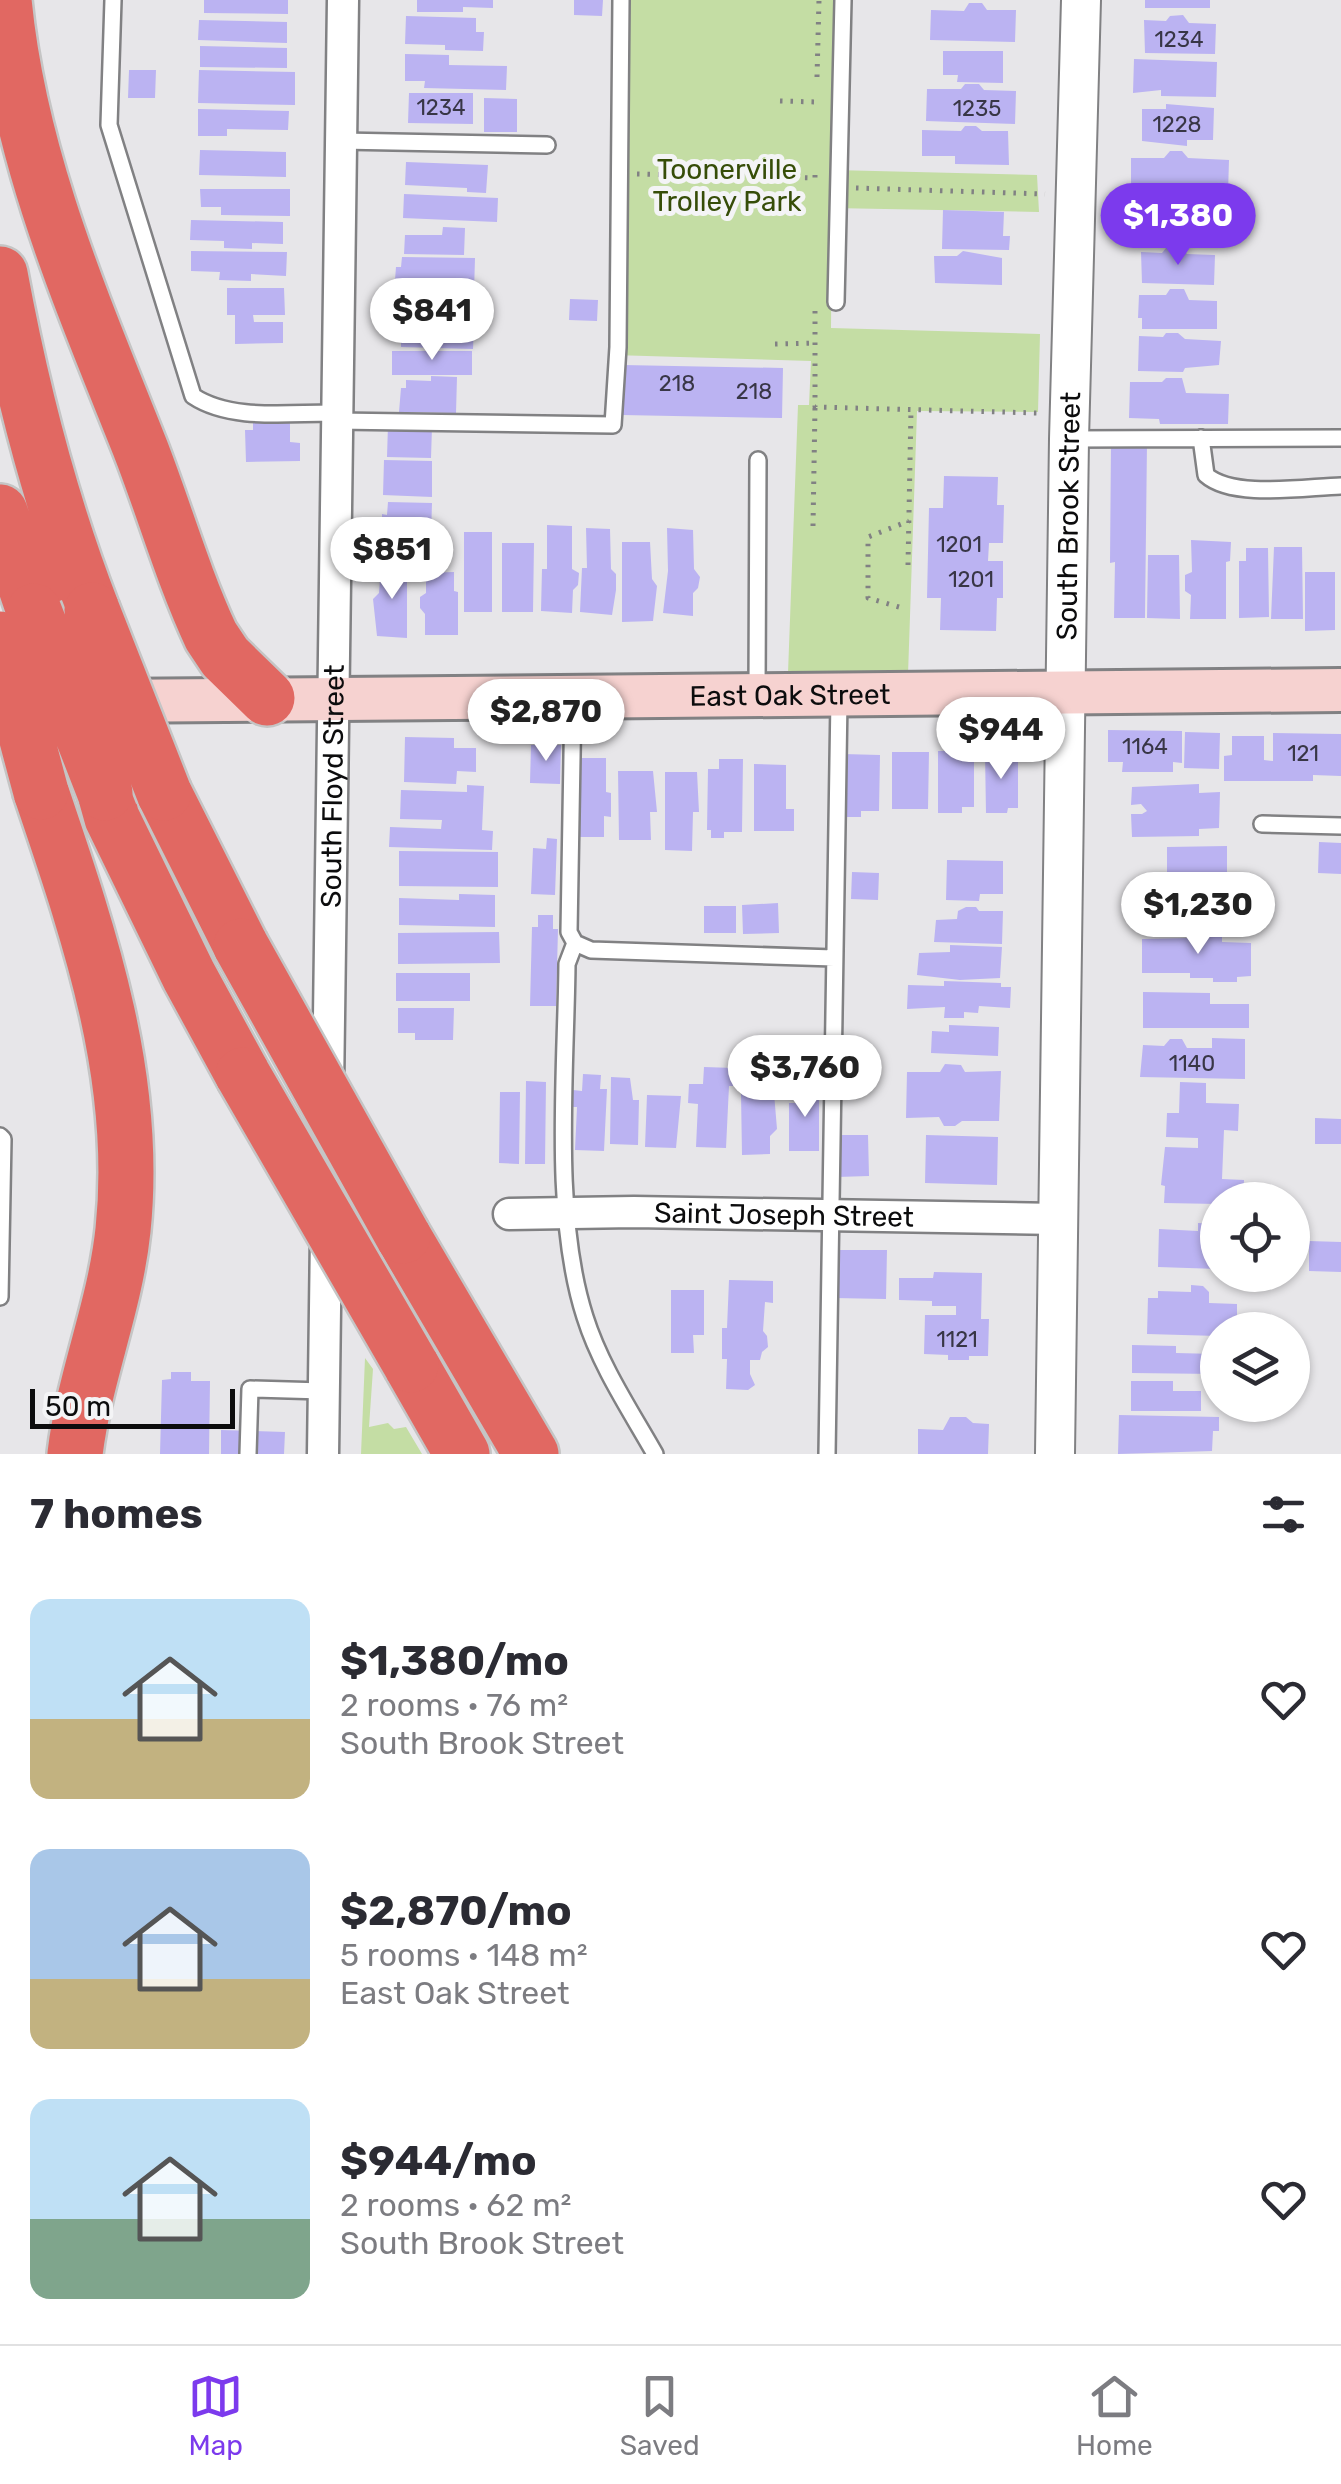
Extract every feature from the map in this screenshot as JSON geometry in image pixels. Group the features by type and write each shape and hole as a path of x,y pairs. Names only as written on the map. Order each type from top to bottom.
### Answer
{"highway":[{"path":"4,0 13,72 29,143 68,264 211,636 225,658 268,698"},
{"path":"0,274 14,349 50,489 92,610 164,793 241,946 530,1454"},
{"path":"0,512 41,792 98,971 116,1049 128,1145 123,1230 114,1285 74,1454"},
{"path":"17,625 105,793 129,853 242,1075 462,1454"}],"main road":[{"name":"East Oak Street","path":"0,703 1341,690"}],"street":[{"name":"South Floyd Street","path":"323,1454 343,0"},
{"name":"South Brook Street","path":"1055,1454 1065,694 1058,426 1081,0"},
{"name":"Saint Joseph Street","path":"509,1214 1058,1219"}],"lane":[{"path":"113,0 108,125 193,396 210,407 245,412 613,425 618,347 621,0"},
{"path":"836,302 843,0"},
{"path":"341,141 547,144"},
{"path":"1058,426 1201,438 1341,438"},
{"path":"1201,438 1206,475 1216,485 1246,489 1341,486"},
{"path":"757,695 758,460"},
{"path":"827,1454 839,695"},
{"path":"573,698 569,932 576,943 591,950 834,958"},
{"path":"1262,824 1341,826"},
{"path":"576,943 568,964 565,1214 584,1314 598,1351 655,1454"},
{"path":"0,1136 0,1297"},
{"path":"248,1454 250,1389 323,1390"}],"path":[{"path":"780,101 817,102"},
{"path":"632,174 815,178 838,188 1048,194"},
{"path":"813,526 815,307"},
{"path":"775,344 815,344"},
{"path":"815,407 911,410 1058,426"},
{"path":"908,565 911,410"},
{"path":"900,607 868,598 868,538 909,522"}],"green space":[{"name":"Toonerville Trolley Park","path":"625,0 837,0 834,170 1037,175 1039,212 832,208 831,328 1040,334 1038,412 917,411 908,675 788,673 798,405 809,405 811,361 613,355"},
{"path":"365,1358 373,1369 369,1427 388,1423 394,1429 406,1427 422,1454 361,1454"}],"building":[{"path":"204,0 288,0 288,14 204,13"},
{"path":"417,0 493,0 493,8 417,12"},
{"path":"574,0 603,0 602,16 574,15"},
{"path":"1145,0 1210,0 1210,8 1145,8"},
{"path":"969,3 982,3 987,10 1016,10 1015,42 930,40 931,10 964,11"},
{"path":"1183,15 1189,23 1216,24 1215,54 1145,53 1144,20 1166,21 1170,16"},
{"path":"406,16 476,18 476,32 484,32 483,51 405,44"},
{"path":"199,20 287,22 287,43 198,40"},
{"path":"200,46 287,48 287,68 200,67"},
{"path":"943,51 1003,51 1003,83 957,82 958,75 943,75"},
{"path":"405,54 449,55 449,65 507,66 506,90 424,88 425,81 405,81"},
{"path":"1134,59 1217,62 1216,97 1161,96 1161,90 1133,93"},
{"path":"129,70 156,70 155,98 128,98"},
{"path":"199,70 295,72 295,105 198,103"},
{"path":"965,84 979,84 984,90 1016,91 1015,124 926,121 927,89 961,89"},
{"path":"409,93 473,93 473,124 408,123"},
{"path":"484,98 517,99 517,132 484,132"},
{"path":"1166,104 1214,108 1213,140 1187,140 1187,146 1142,141 1142,109 1166,109"},
{"path":"198,109 289,111 288,130 227,129 227,136 198,136"},
{"path":"965,126 976,126 982,131 1008,131 1009,165 955,164 955,156 922,156 922,130 961,131"},
{"path":"200,150 286,152 286,177 199,175"},
{"path":"1170,151 1182,151 1188,158 1229,160 1228,193 1166,193 1161,197 1131,190 1131,158 1164,158"},
{"path":"406,162 488,165 486,193 467,192 467,188 405,185"},
{"path":"200,189 290,189 290,216 221,215 221,207 201,207"},
{"path":"404,194 498,198 497,222 403,218"},
{"path":"1170,205 1184,205 1188,213 1224,215 1222,243 1145,243 1141,230 1144,210 1163,210"},
{"path":"943,210 1004,212 1003,236 1010,236 1009,250 942,249"},
{"path":"191,220 283,222 283,244 252,243 252,249 224,248 224,241 190,240"},
{"path":"443,227 465,228 464,255 404,254 405,235 442,235"},
{"path":"1166,248 1215,255 1214,285 1142,283 1141,252 1162,253"},
{"path":"191,251 287,252 286,276 251,274 251,281 219,280 220,272 191,271"},
{"path":"963,251 1002,258 1002,285 935,283 934,256 957,256"},
{"path":"402,257 475,258 474,292 431,292 431,281 395,280"},
{"path":"227,288 284,288 285,315 253,315 254,322 283,322 283,343 235,344 235,315 227,315"},
{"path":"1170,289 1184,289 1189,300 1217,301 1217,329 1142,329 1142,318 1138,318 1139,295 1166,295"},
{"path":"403,295 476,296 475,320 403,318"},
{"path":"570,299 598,300 597,321 569,320"},
{"path":"401,324 474,326 473,349 401,347"},
{"path":"1166,333 1178,333 1185,339 1221,341 1219,365 1185,368 1183,372 1138,371 1139,336 1163,337"},
{"path":"392,351 472,351 472,375 392,375"},
{"path":"623,365 783,368 782,418 622,415"},
{"path":"431,376 457,377 456,413 399,412 401,388 406,388 406,380 431,381"},
{"path":"1166,378 1182,378 1186,393 1229,394 1228,424 1160,424 1159,419 1129,418 1130,382 1162,382"},
{"path":"290,422 290,442 300,443 300,461 246,462 245,430 253,430 253,423"},
{"path":"388,425 432,427 431,458 387,457"},
{"path":"1111,442 1147,443 1145,618 1114,618 1115,562 1110,563"},
{"path":"384,460 432,461 432,497 383,495"},
{"path":"944,476 998,477 997,505 1004,505 1003,543 989,543 988,561 1003,561 1003,598 997,598 996,631 940,630 941,598 927,598 929,508 943,508"},
{"path":"388,502 432,503 431,536 382,536 382,514 387,515"},
{"path":"547,525 572,526 572,569 579,573 572,613 541,611 542,569 547,569"},
{"path":"586,528 610,529 611,569 616,574 612,615 580,612 582,568 587,568"},
{"path":"667,528 693,530 694,569 700,577 693,593 693,616 663,613 668,571"},
{"path":"464,532 492,532 492,612 464,612"},
{"path":"1191,540 1231,542 1230,561 1226,562 1226,619 1190,619 1191,595 1185,591 1185,575 1192,572"},
{"path":"622,542 650,542 652,579 657,586 653,621 622,622"},
{"path":"502,543 534,543 533,612 502,612"},
{"path":"1274,547 1302,547 1303,619 1271,619"},
{"path":"1246,548 1268,548 1269,617 1239,618 1239,561 1246,561"},
{"path":"1148,555 1179,555 1180,619 1147,618"},
{"path":"381,564 407,565 407,638 377,636 373,599 379,593"},
{"path":"454,572 458,635 425,635 420,597 426,593 426,573"},
{"path":"1305,572 1335,572 1335,630 1305,631"},
{"path":"1108,730 1182,731 1182,763 1173,762 1173,772 1122,772 1123,762 1108,762"},
{"path":"1185,732 1220,733 1219,769 1184,768"},
{"path":"1273,733 1341,734 1341,776 1313,775 1313,781 1224,781 1224,756 1232,755 1232,736 1264,736 1264,760 1273,761"},
{"path":"405,737 454,738 454,748 476,748 476,772 457,771 456,784 404,782"},
{"path":"531,745 561,745 560,784 530,783"},
{"path":"938,751 974,751 974,807 962,807 962,813 938,813"},
{"path":"892,752 929,752 928,809 892,809"},
{"path":"985,753 1018,753 1018,808 1008,808 1007,813 986,813"},
{"path":"843,754 880,755 879,811 843,817"},
{"path":"574,758 606,758 611,817 604,816 604,837 574,837"},
{"path":"719,759 743,759 742,832 724,832 724,838 711,838 711,830 707,830 708,769 719,769"},
{"path":"754,764 786,765 786,809 794,809 794,831 754,831"},
{"path":"618,771 653,771 657,812 650,812 651,840 619,840"},
{"path":"665,772 697,772 699,812 693,812 692,851 665,850"},
{"path":"1199,784 1199,793 1220,792 1219,828 1199,829 1199,836 1132,837 1131,814 1147,811 1141,804 1131,805 1132,787"},
{"path":"467,785 484,786 482,830 493,831 492,850 389,847 390,827 441,829 442,820 400,819 401,790 467,792"},
{"path":"547,838 557,839 555,895 531,894 533,848 546,849"},
{"path":"1319,842 1341,843 1341,874 1318,873"},
{"path":"1227,846 1227,877 1167,878 1167,847"},
{"path":"399,851 498,852 498,887 399,886"},
{"path":"947,860 1003,861 1003,894 980,894 979,901 946,900"},
{"path":"852,872 879,873 878,900 851,899"},
{"path":"1195,884 1218,884 1217,893 1236,893 1235,926 1145,919 1146,888 1195,889"},
{"path":"459,894 495,895 495,927 399,925 399,898 459,900"},
{"path":"778,903 779,933 743,934 742,905"},
{"path":"704,906 736,906 736,933 704,933"},
{"path":"966,907 1003,911 1002,944 934,942 936,920 957,919 958,911"},
{"path":"538,915 553,915 553,929 558,929 556,1006 530,1006 532,927 538,927"},
{"path":"499,932 500,963 398,964 398,933"},
{"path":"1191,932 1222,932 1222,942 1251,943 1251,976 1237,977 1237,982 1213,982 1213,978 1190,978 1190,973 1142,973 1142,939 1192,938"},
{"path":"950,945 1002,947 1000,978 960,980 917,975 919,953 950,952"},
{"path":"396,973 470,973 470,1001 396,1001"},
{"path":"944,981 1001,983 1001,987 1011,987 1010,1008 979,1006 978,1013 964,1012 964,1018 944,1018 945,1007 907,1009 908,985 944,986"},
{"path":"1143,992 1210,993 1210,1004 1249,1004 1249,1028 1143,1028"},
{"path":"398,1008 454,1008 453,1040 415,1040 415,1033 398,1033"},
{"path":"949,1025 999,1027 998,1056 931,1053 932,1031 949,1032"},
{"path":"1212,1038 1245,1039 1245,1079 1140,1077 1143,1045 1164,1046 1170,1039 1182,1039 1187,1048 1212,1048"},
{"path":"945,1064 961,1065 965,1072 1001,1071 999,1121 962,1121 944,1126 939,1117 906,1118 907,1072 940,1072"},
{"path":"704,1067 734,1068 733,1086 729,1086 726,1148 696,1147 698,1104 688,1103 689,1084 703,1084"},
{"path":"583,1074 601,1075 600,1089 607,1089 604,1151 575,1150 577,1107 572,1107 573,1090 582,1091"},
{"path":"611,1077 630,1078 633,1100 639,1100 638,1145 610,1144"},
{"path":"526,1081 546,1082 545,1164 525,1164"},
{"path":"1180,1082 1206,1083 1206,1103 1239,1104 1238,1131 1224,1130 1222,1179 1244,1182 1200,1182 1200,1204 1164,1203 1165,1186 1161,1185 1165,1147 1198,1148 1198,1138 1166,1137 1167,1113 1179,1113"},
{"path":"819,1083 819,1151 789,1151 789,1103 799,1103 799,1084"},
{"path":"500,1092 520,1092 519,1164 499,1163"},
{"path":"774,1093 777,1129 770,1136 770,1154 742,1155 741,1094"},
{"path":"647,1095 681,1096 676,1148 645,1147"},
{"path":"1315,1118 1341,1119 1341,1144 1315,1144"},
{"path":"836,1135 868,1135 869,1176 837,1177"},
{"path":"926,1135 998,1137 997,1185 925,1183"},
{"path":"1200,1223 1200,1268 1158,1267 1159,1229 1198,1231"},
{"path":"1310,1241 1341,1242 1341,1272 1310,1271"},
{"path":"835,1250 887,1250 886,1299 834,1298"},
{"path":"934,1272 982,1273 981,1319 989,1319 988,1356 948,1360 948,1355 924,1354 925,1315 956,1315 956,1306 899,1300 899,1278 933,1278"},
{"path":"729,1280 773,1281 773,1303 765,1302 763,1331 768,1347 760,1360 750,1360 755,1385 748,1390 726,1389 722,1328 727,1328"},
{"path":"1191,1285 1200,1286 1200,1292 1209,1292 1209,1303 1237,1304 1237,1312 1200,1312 1200,1335 1147,1334 1148,1298 1158,1298 1158,1291 1191,1292"},
{"path":"671,1290 704,1290 704,1335 693,1335 694,1353 671,1353"},
{"path":"1132,1345 1176,1346 1176,1353 1200,1354 1200,1374 1132,1373"},
{"path":"171,1372 191,1372 191,1381 210,1381 209,1454 160,1454 162,1380 171,1379"},
{"path":"1131,1381 1173,1381 1173,1391 1200,1391 1200,1411 1131,1411"},
{"path":"1119,1415 1200,1417 1200,1422 1219,1422 1219,1431 1213,1431 1212,1451 1118,1454"},
{"path":"950,1417 989,1424 988,1454 918,1454 918,1429 943,1430"},
{"path":"221,1430 285,1432 284,1454 221,1454"}]}
